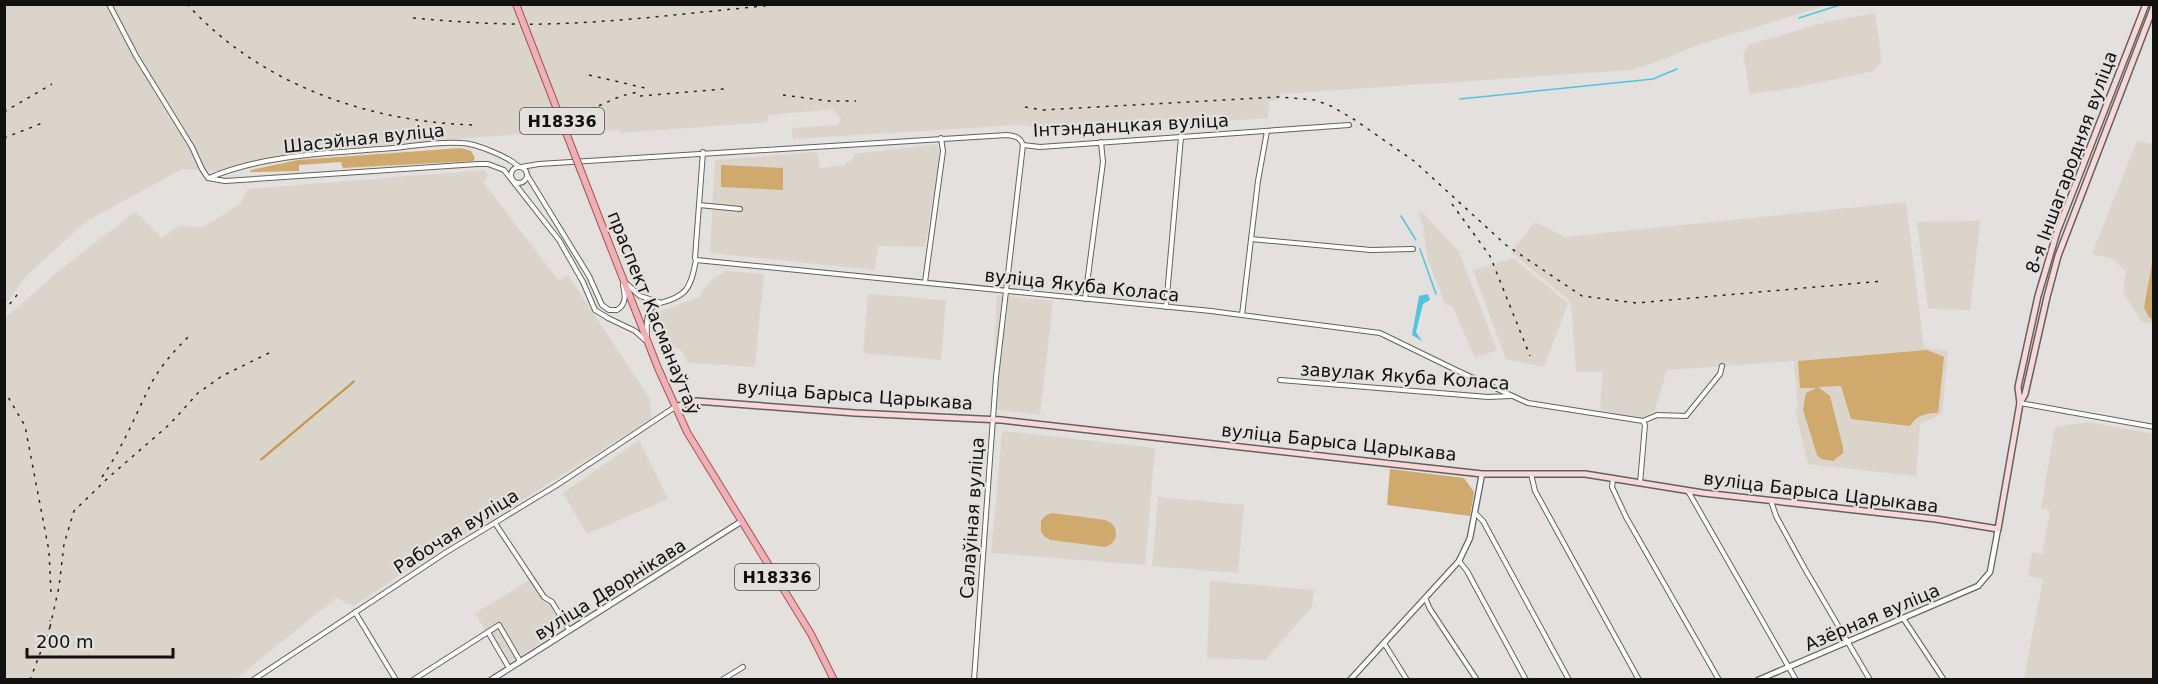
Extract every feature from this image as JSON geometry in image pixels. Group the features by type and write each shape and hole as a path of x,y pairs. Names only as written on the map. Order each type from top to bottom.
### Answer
{"main road":[{"name":"праспект Касманаўтаў","path":"516,4 675,407 689,435 811,634 834,680"},
{"name":"8-я Іншагародняя вуліца","path":"1998,529 2019,403 2018,387 2038,296 2057,232 2146,4"},
{"name":"8-я Іншагародняя вуліца","path":"2019,403 2025,394 2047,297 2066,234 2154,6"},
{"path":"2141,18 2149,19"},
{"path":"2107,104 2115,107"},
{"path":"2038,296 2047,297"},
{"name":"вуліца Барыса Царыкава","path":"675,407 696,401 855,413 992,419 1162,436 1482,474 1585,474 1688,491 1936,519 1998,529"}],"street":[{"path":"109,4 136,56 192,147 208,178"},
{"name":"Інтэнданцкая вуліца","path":"520,167 703,152 941,138 1007,135 1016,136 1022,140 1023,145 1040,147 1349,125"},
{"path":"1242,315 1258,181 1267,131"},
{"path":"1166,307 1181,137"},
{"path":"926,282 943,151 941,138"},
{"name":"Шасэйная вуліца","path":"208,178 234,168 313,154 461,142 514,162 526,173 566,237 602,305 606,308 617,310 623,305 624,292 621,275"},
{"path":"1085,299 1102,162 1101,142"},
{"name":"Салаўіная вуліца","path":"974,680 992,419 1023,145"},
{"path":"648,343 646,322 648,313 660,302 679,295 687,289 696,260 703,152"},
{"name":"Шасэйная вуліца","path":"208,178 225,181 488,164 504,170 560,240 595,310 635,331 648,343"},
{"name":"Інтэнданцкая вуліца","path":"526,173 532,166 539,164"},
{"path":"520,167 512,171 512,180 521,183 525,180 526,173"},
{"path":"699,205 740,209"},
{"path":"1251,239 1371,250 1413,249"},
{"name":"вуліца Якуба Коласа","path":"696,260 1242,315 1380,333 1512,396"},
{"path":"621,275 640,296 660,302"},
{"name":"завулак Якуба Коласа","path":"1280,380 1488,397 1512,396 1528,403 1643,421 1656,415 1686,416 1720,374 1722,366"},
{"path":"2019,403 2154,428"},
{"name":"Рабочая вуліца","path":"253,680 354,612 675,407"},
{"path":"1640,483 1645,425 1643,421"},
{"path":"1350,680 1459,561 1468,544 1476,514 1482,474"},
{"path":"1531,474 1535,490 1639,680"},
{"path":"1613,479 1612,487 1626,517 1719,680"},
{"path":"1688,491 1796,680"},
{"path":"1771,501 1781,525 1870,680"},
{"path":"1476,514 1483,520 1569,680"},
{"name":"вуліца Дворнікава","path":"491,680 742,521"},
{"path":"495,523 544,597 552,602 569,630"},
{"name":"8-я Іншагародняя вуліца","path":"1990,572 1998,529"},
{"path":"1459,561 1467,571 1526,680"},
{"name":"Азёрная вуліца","path":"1758,680 1978,586 1990,572"},
{"path":"1425,597 1430,609 1477,680"},
{"path":"354,612 396,680"},
{"path":"1903,618 1944,680"},
{"path":"413,680 499,625 520,661"},
{"path":"488,632 509,668"},
{"path":"1384,643 1407,680"},
{"path":"722,680 743,667"}],"shaded area":[{"path":"5,5 1827,5 1692,47 1632,70 1280,94 1279,99 1269,101 1268,118 1172,125 1171,119 1037,127 1018,125 793,139 792,128 838,125 841,119 833,109 769,115 767,122 620,133 619,130 536,133 314,150 217,171 182,169 87,221 27,275 5,305"},
{"path":"1875,13 1882,61 1873,71 1794,88 1750,94 1743,54 1748,45 1826,22"},
{"path":"2137,141 2153,144 2153,324 2142,322 2123,292 2126,271 2111,258 2092,254"},
{"path":"937,144 938,168 925,247 878,246 875,270 710,253 715,160 817,152 820,168 845,165 848,161 852,161 855,154"},
{"path":"461,148 471,151 475,158 473,161 343,168 341,162 299,165 299,171 250,172 298,160"},
{"path":"721,165 783,168 783,190 721,187"},
{"path":"484,170 489,175 483,182 559,281 568,275 650,399 651,419 429,556 355,605 345,603 337,597 236,679 5,679 4,319 61,269 135,212 162,238 180,225 202,228 240,204 248,189"},
{"path":"1906,202 1924,348 1948,351 1942,414 1920,424 1916,476 1808,464 1795,410 1798,409 1794,361 1667,370 1655,410 1642,419 1600,410 1603,372 1576,372 1571,302 1511,252 1535,222 1565,237"},
{"path":"1422,212 1459,252 1497,350 1475,358 1453,307 1445,304 1427,257 1423,224 1418,213"},
{"path":"1980,221 1970,310 1928,309 1917,222"},
{"path":"1513,258 1568,303 1544,367 1506,359 1473,270"},
{"path":"2153,258 2154,320 2149,317 2144,308"},
{"path":"726,271 764,274 755,367 688,363 682,351 666,342 656,313 699,297 710,281"},
{"path":"868,294 946,300 941,360 863,353"},
{"path":"997,295 1053,301 1040,415 991,409"},
{"path":"1927,350 1944,357 1938,413 1922,415 1910,426 1851,419 1841,386 1818,387 1830,396 1843,453 1833,461 1821,459 1817,455 1803,410 1806,393 1816,388 1800,388 1798,361"},
{"path":"354,380 355,382 261,461 260,459"},
{"path":"2088,422 2153,434 2153,679 2024,679 2043,579 2028,576 2032,552 2042,554 2050,512 2041,508 2055,427"},
{"path":"1004,431 1155,448 1145,565 991,553"},
{"path":"639,440 668,499 587,534 563,493"},
{"path":"1390,469 1464,478 1474,492 1470,516 1387,505"},
{"path":"1158,497 1244,505 1238,573 1152,566"},
{"path":"1052,513 1105,520 1115,528 1115,540 1105,547 1051,540 1041,532 1041,521"},
{"path":"530,580 541,598 551,604 565,626 506,665 475,613"},
{"path":"1210,581 1314,590 1312,607 1265,660 1207,658"}],"water":[{"path":"1428,294 1430,300 1423,304 1416,332 1422,341 1412,335 1419,296"}],"waterway":[{"path":"1799,18 1843,4"},
{"path":"1460,99 1653,79 1677,69"},
{"path":"1401,216 1416,240"},
{"path":"1420,249 1436,294"}],"railway":[{"path":"187,4 216,32 248,57 320,94 397,117 437,123 477,125"},
{"path":"413,18 479,23 576,23 785,4"},
{"path":"589,75 645,88"},
{"path":"4,112 52,84"},
{"path":"640,96 725,89"},
{"path":"548,123 578,115 621,96 638,92"},
{"path":"783,95 829,101 856,101"},
{"path":"1025,107 1043,110 1278,97 1315,100 1355,120 1414,161 1506,245 1582,296 1636,303 1883,281"},
{"path":"4,138 45,122"},
{"path":"1452,204 1490,256 1530,356"},
{"path":"4,283 8,276"},
{"path":"4,311 21,290"},
{"path":"102,477 122,444 154,379 168,358 191,334"},
{"path":"50,627 59,587 64,544 74,511 170,424 198,393 222,376 269,353"},
{"path":"4,390 25,426 49,551 51,593"},
{"path":"30,680 50,627 50,620"}]}
